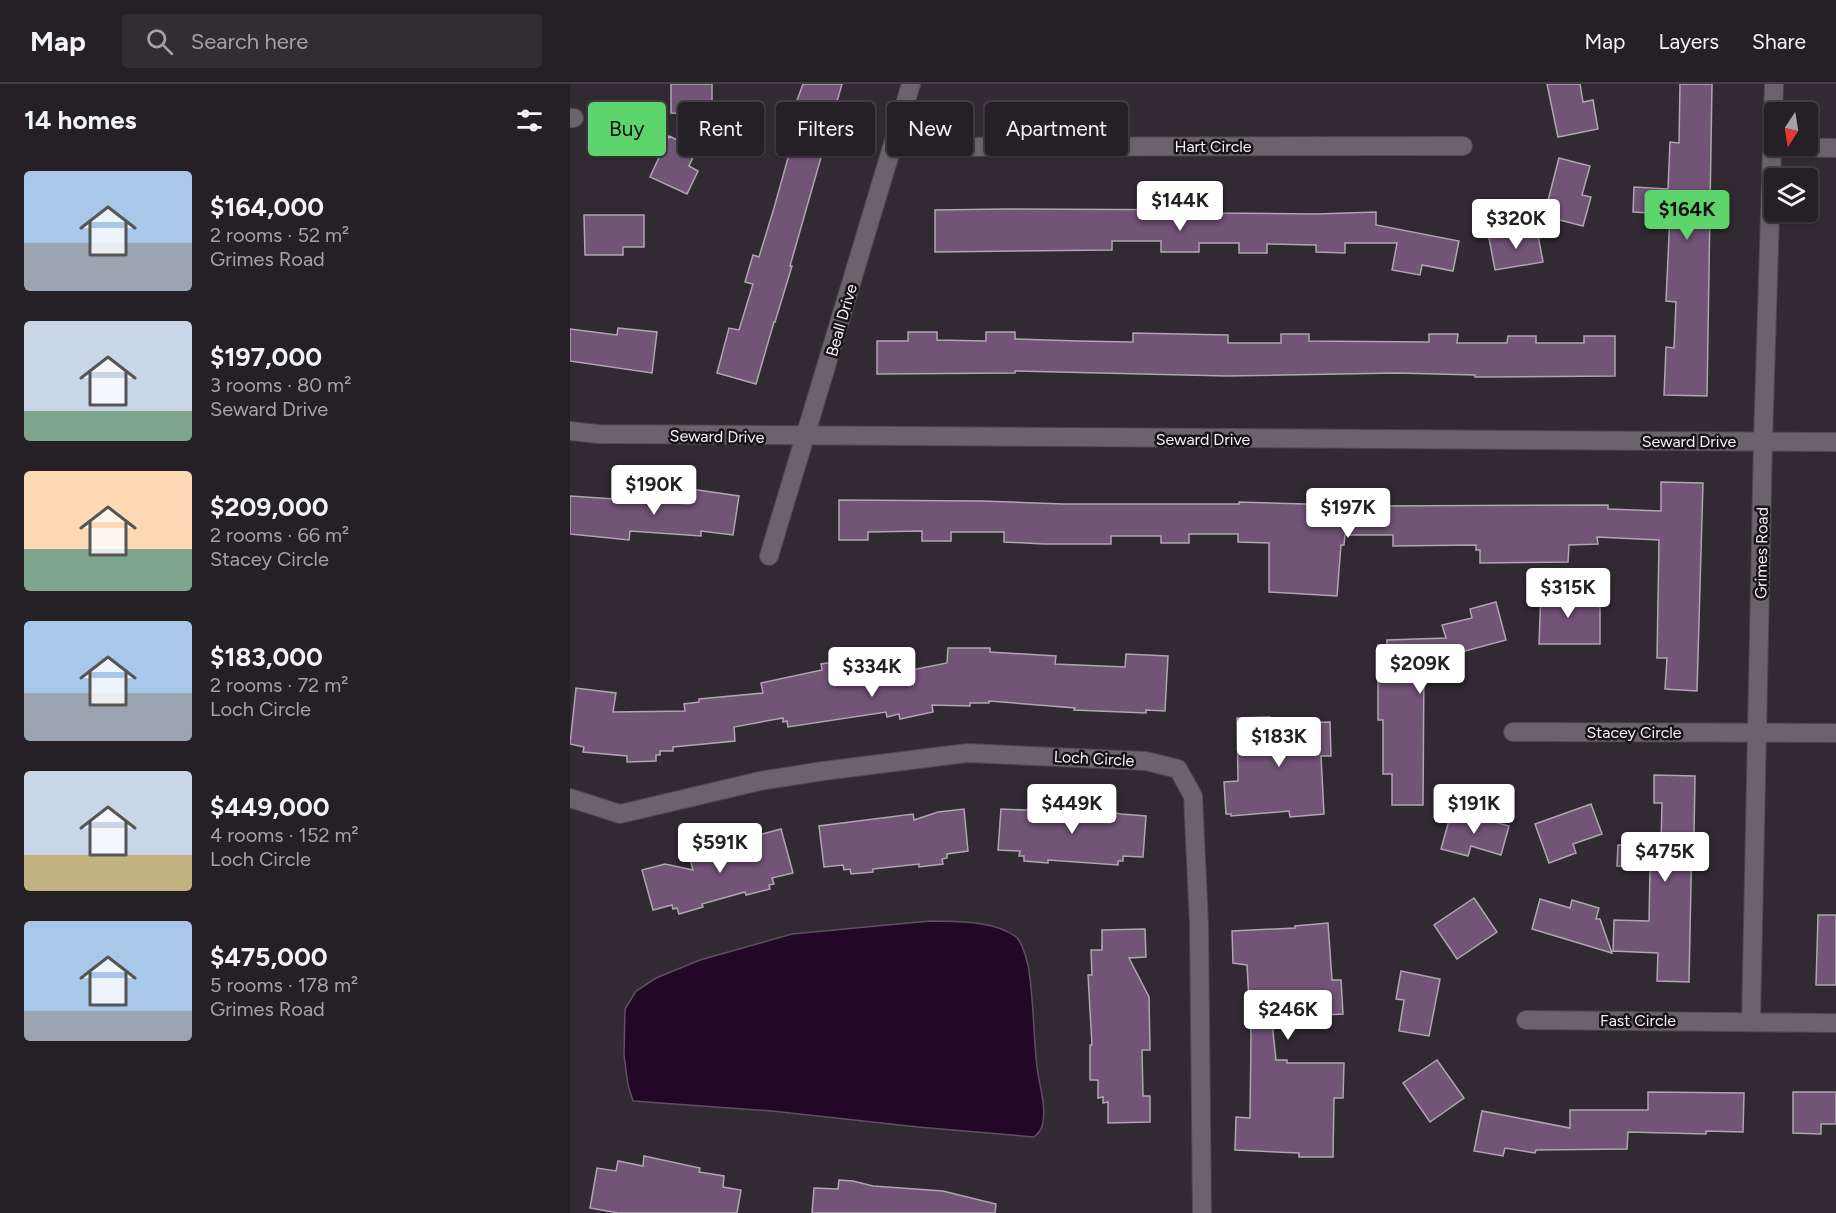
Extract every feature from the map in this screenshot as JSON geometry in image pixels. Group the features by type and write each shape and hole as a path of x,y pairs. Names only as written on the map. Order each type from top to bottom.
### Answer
{"street":[{"name":"Beall Drive","path":"906,102 911,84"},
{"name":"Grimes Road","path":"1773,102 1774,84"},
{"name":"Hart Circle","path":"973,147 1463,146"},
{"path":"1818,148 1836,148"},
{"name":"Beall Drive","path":"769,556 889,156"},
{"name":"Grimes Road","path":"1750,1021 1772,156"},
{"name":"Seward Drive","path":"570,430 598,434 806,437 1836,442"},
{"name":"Stacey Circle","path":"1513,732 1836,733"},
{"name":"Loch Circle","path":"570,798 620,814 760,782 823,771 967,753 1146,761 1178,769 1193,796 1199,924 1202,1213"},
{"name":"Fast Circle","path":"1526,1020 1836,1023"}],"shaded area":[{"path":"930,921 985,924 1015,936 1022,945 1030,978 1037,1067 1044,1108 1042,1127 1034,1137 772,1111 633,1101 628,1085 624,1055 625,1009 636,991 656,978 700,960 792,934"}],"building":[{"path":"671,84 712,84 712,102 678,102 678,113 671,113"},
{"path":"803,84 842,84 837,102 796,102"},
{"path":"1547,84 1580,84 1583,102 1593,100 1598,129 1558,137"},
{"path":"1680,84 1712,84 1707,396 1664,395 1666,347 1674,348 1676,302 1666,301 1670,214 1633,212 1634,187 1668,189 1670,142 1679,143"},
{"path":"669,136 678,140 678,156 694,156 689,166 698,171 687,194 650,177 660,156 666,156 666,142"},
{"path":"789,156 821,156 790,266 792,266 756,384 717,373 729,328 739,330 753,284 745,282 753,255 759,257"},
{"path":"1559,158 1590,166 1582,195 1591,197 1583,226 1544,216"},
{"path":"935,210 1220,210 1220,213 1316,214 1376,212 1376,225 1459,241 1453,271 1422,265 1420,275 1392,270 1397,243 1345,243 1345,253 1316,252 1316,245 1267,244 1267,253 1239,253 1239,243 1199,243 1199,252 1161,252 1161,241 1112,241 1112,250 935,252"},
{"path":"584,215 644,215 644,247 623,247 623,255 585,255"},
{"path":"1537,230 1543,262 1495,270 1489,238"},
{"path":"618,328 657,332 652,373 570,361 570,329 617,335"},
{"path":"908,332 937,332 937,340 986,341 986,332 1015,332 1015,339 1133,342 1133,333 1228,335 1228,343 1281,343 1281,334 1309,334 1309,341 1429,342 1429,334 1458,334 1457,343 1507,343 1508,336 1536,336 1536,343 1584,343 1584,336 1615,336 1615,376 1475,377 1475,375 1397,373 1227,376 1015,371 1015,373 877,374 877,341 908,341"},
{"path":"1661,482 1703,483 1697,691 1665,689 1667,658 1657,658 1659,540 1597,537 1598,544 1569,545 1568,562 1480,563 1480,550 1476,550 1476,545 1393,546 1393,535 1345,535 1344,545 1341,545 1337,596 1269,592 1269,543 1238,542 1238,534 1189,534 1189,543 1161,543 1161,536 1111,536 1111,544 1004,542 1004,532 951,532 951,541 922,541 922,531 868,532 868,540 839,540 839,500 1063,504 1239,504 1239,502 1375,506 1608,505 1608,509 1661,511"},
{"path":"691,489 739,496 733,535 701,531 701,536 630,531 629,540 570,534 570,496 689,504"},
{"path":"1568,583 1567,603 1600,603 1600,644 1539,644 1541,590"},
{"path":"1496,602 1506,640 1424,662 1423,805 1392,805 1392,774 1383,774 1383,720 1378,720 1378,645 1387,645 1387,640 1446,638 1442,625 1472,618 1470,609"},
{"path":"948,648 990,648 990,652 1056,656 1055,664 1125,667 1126,654 1168,656 1165,711 1146,710 1146,713 1074,710 1075,708 989,701 989,703 970,703 970,706 932,705 933,712 900,719 899,714 887,717 886,712 788,727 787,721 783,722 783,718 734,727 735,741 673,747 673,751 660,751 660,755 656,755 656,761 627,762 627,756 583,752 584,747 570,744 576,688 616,693 613,712 685,711 684,704 699,702 699,699 763,693 761,683 822,670 821,664 863,658 866,679 947,663"},
{"path":"1270,717 1271,724 1330,722 1331,756 1321,756 1324,814 1290,817 1289,811 1231,816 1231,814 1226,814 1224,782 1238,781 1237,718"},
{"path":"1654,775 1695,776 1689,982 1657,981 1658,953 1613,951 1614,920 1649,921 1650,867 1617,866 1618,845 1661,846 1662,803 1654,803"},
{"path":"1591,804 1602,834 1573,844 1576,853 1549,863 1535,824"},
{"path":"1044,807 1100,810 1146,816 1143,857 1123,856 1123,861 1118,861 1118,865 1048,860 1048,863 1024,861 1024,856 1019,856 1020,851 998,850 1001,809 1025,810"},
{"path":"964,809 968,851 947,854 947,858 942,859 943,864 873,869 873,872 851,874 850,869 844,870 843,865 824,867 819,826 913,814 914,820 938,812"},
{"path":"1452,810 1509,826 1501,855 1471,846 1468,856 1441,849"},
{"path":"781,829 793,873 772,878 774,884 769,885 770,889 746,895 745,892 702,904 703,907 679,914 677,908 673,909 672,905 653,910 642,870 665,864 693,870 689,856 756,839 755,836"},
{"path":"1474,898 1497,932 1457,959 1434,925"},
{"path":"1540,899 1570,908 1572,900 1599,908 1596,919 1600,919 1612,953 1532,929"},
{"path":"1818,915 1836,915 1836,985 1816,985"},
{"path":"1328,923 1332,980 1341,980 1343,1014 1284,1017 1285,1021 1272,1022 1276,1060 1287,1060 1287,1063 1344,1063 1343,1098 1334,1098 1333,1157 1299,1157 1299,1153 1235,1150 1236,1117 1250,1118 1251,1036 1247,965 1233,963 1232,931 1295,928 1295,926"},
{"path":"1145,929 1146,957 1129,958 1149,997 1150,1050 1142,1050 1143,1096 1150,1096 1150,1122 1108,1123 1108,1102 1103,1103 1103,1097 1098,1098 1098,1080 1090,1080 1090,1045 1092,1045 1088,975 1092,975 1091,950 1102,950 1102,930"},
{"path":"1401,971 1440,979 1429,1036 1399,1031 1404,1000 1396,999"},
{"path":"1437,1060 1464,1098 1430,1122 1403,1083"},
{"path":"1648,1092 1744,1093 1743,1132 1706,1131 1706,1134 1628,1132 1627,1149 1536,1150 1535,1153 1505,1148 1503,1156 1474,1151 1482,1111 1570,1128 1570,1110 1648,1110"},
{"path":"1793,1092 1836,1092 1836,1124 1821,1124 1821,1134 1793,1133"},
{"path":"644,1156 700,1168 699,1172 724,1176 723,1187 741,1190 737,1213 618,1213 590,1208 597,1168 616,1171 618,1161 643,1166"},
{"path":"839,1180 873,1186 943,1191 996,1204 995,1213 812,1213 814,1188 838,1189"}]}
